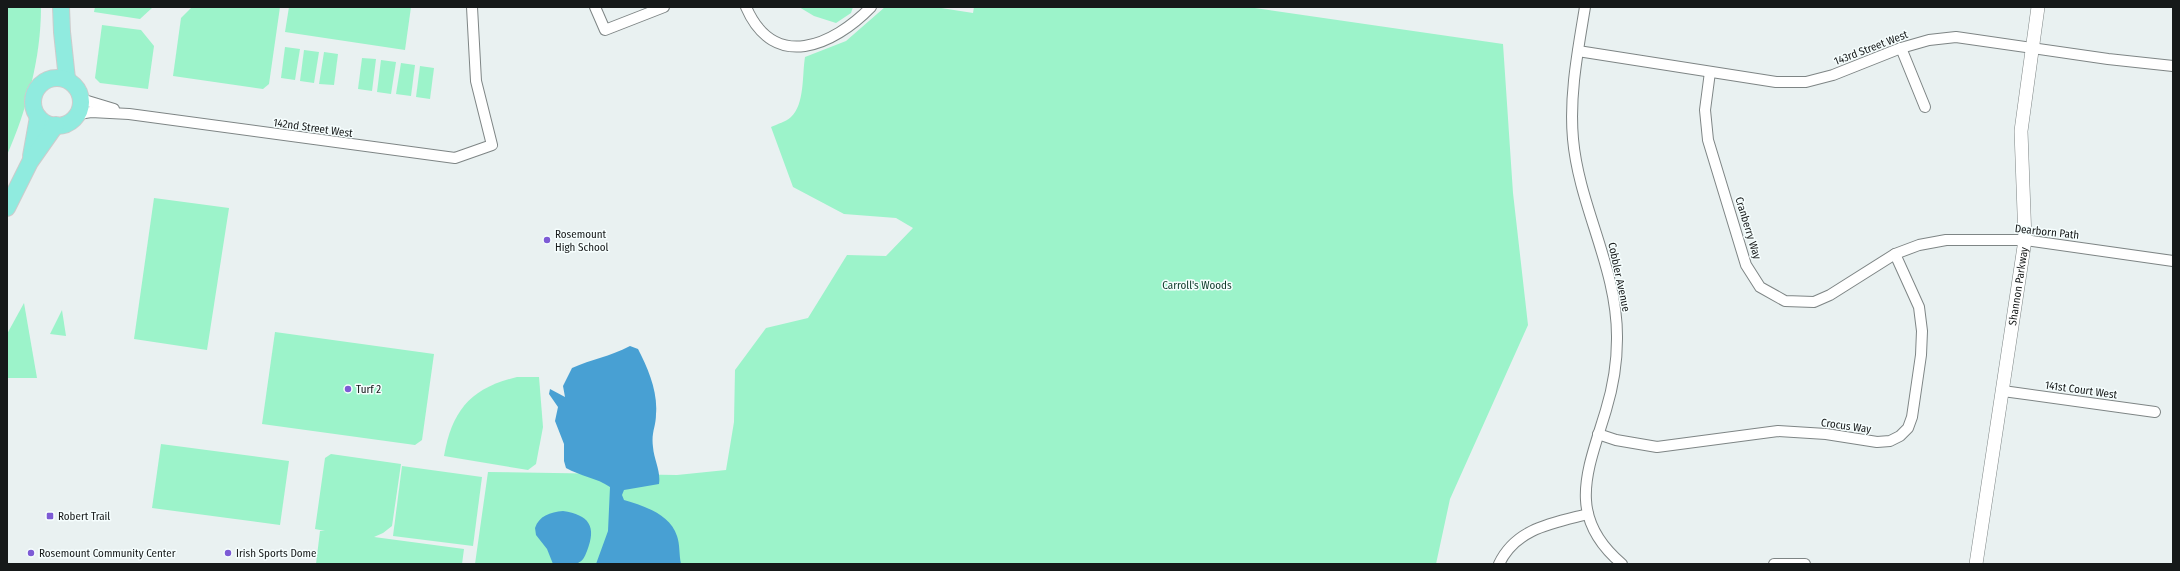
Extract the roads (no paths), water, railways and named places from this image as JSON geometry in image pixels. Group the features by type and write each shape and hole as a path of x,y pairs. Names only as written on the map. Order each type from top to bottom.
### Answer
{"main road":[{"path":"61,7 67,79"},
{"path":"50,79 62,32"},
{"path":"30,162 38,117 33,104 34,96 39,86 50,79 67,79 77,87 80,107 69,124 49,125 38,117"},
{"path":"7,208 30,162 56,125"}],"street":[{"name":"142nd Street West","path":"129,114 455,158 492,145 476,81 472,7"},
{"path":"595,7 605,30 664,7"},
{"path":"746,7 753,23 761,33 781,45 804,47 842,31 858,21 871,7"},
{"name":"Cobbler Avenue","path":"1585,7 1573,91 1573,139 1582,186 1615,304 1617,338 1615,372 1585,485 1588,514 1598,537 1613,557 1622,564"},
{"name":"Shannon Parkway","path":"1976,564 2025,240 2021,131 2038,7"},
{"name":"143rd Street West","path":"1578,51 1776,82 1806,82 1833,75 1901,48 1929,40 1956,37 2108,59 2173,66"},
{"path":"1901,48 1925,107"},
{"name":"Cranberry Way","path":"1710,72 1705,110 1708,140 1746,265 1760,287 1785,301 1814,302 1830,295 1895,254"},
{"path":"80,107 91,112 129,114"},
{"path":"80,107 129,114"},
{"name":"Dearborn Path","path":"1895,254 1919,245 1946,240 2025,240 2173,260"},
{"name":"Crocus Way","path":"1598,434 1616,440 1657,447 1778,431 1826,434 1877,442 1890,441 1900,436 1908,428 1912,417 1921,356 1922,331 1918,307 1895,254"},
{"name":"141st Court West","path":"2003,391 2155,412"},
{"path":"1499,564 1511,545 1528,532 1588,514"},
{"path":"1774,564 1805,564"}],"water":[{"path":"630,346 638,349 649,372 654,389 656,419 653,442 659,484 624,490 622,495 624,500 648,508 669,522 674,528 678,539 681,564 596,564 608,531 610,487 600,481 566,468 564,461 564,444 555,421 558,407 549,394 550,389 565,397 563,386 572,368 615,353"},
{"path":"563,511 579,515 585,519 591,528 590,542 584,558 575,564 553,564 547,549 536,535 535,528 539,520 554,512"}],"place":[{"name":"Rosemount High School","path":"547,240"},
{"name":"Turf 2","path":"348,389"},
{"name":"Robert Trail","path":"50,516"},
{"name":"Rosemount Community Center","path":"31,553"},
{"name":"Irish Sports Dome","path":"228,553"}],"park label":[{"name":"Carroll's Woods","path":"1197,285"}]}
